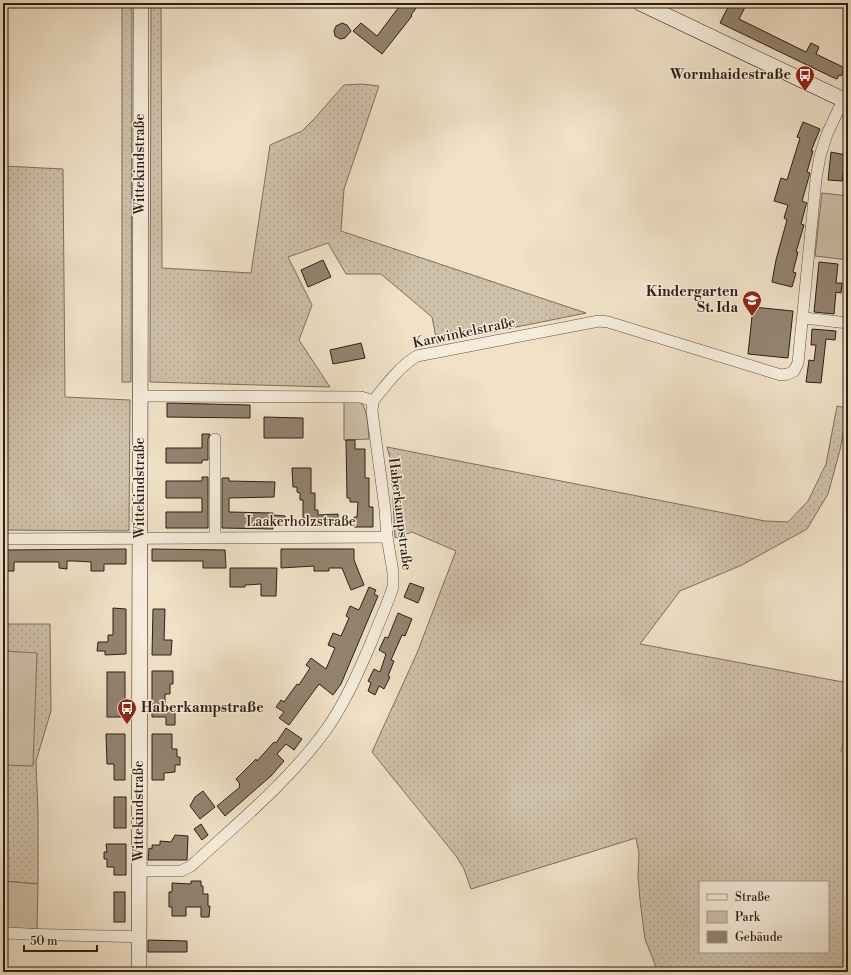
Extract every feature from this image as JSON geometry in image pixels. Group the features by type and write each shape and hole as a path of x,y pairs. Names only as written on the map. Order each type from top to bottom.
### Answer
{"main road":[{"name":"Wittekindstraße","path":"139,972 138,871 141,3"},
{"path":"640,3 846,101"}],"street":[{"path":"846,101 827,134 820,156 816,179 804,318 848,324"},
{"name":"Karwinkelstraße","path":"373,401 398,370 417,356 599,321 608,322 781,375 788,374 794,371 798,363 804,318"},
{"path":"140,396 224,395 361,397 373,401"},
{"name":"Haberkampstraße","path":"138,871 186,870 231,830 304,757 326,729 343,703 357,675 393,587 393,572 387,537 385,509 372,410 373,401"},
{"path":"215,439 215,537"},
{"name":"Laakerholzstraße","path":"3,539 387,537"},
{"path":"3,935 9,933 55,936 103,935 139,937"}],"green space":[{"path":"122,3 132,3 131,382 122,382"},
{"path":"151,3 161,3 162,268 251,273 270,145 302,131 344,85 362,84 379,86 344,189 341,231 586,313 437,343 432,317 381,274 346,274 328,243 288,257 312,305 299,340 330,387 150,382"},
{"path":"3,166 63,169 65,397 130,400 129,531 3,530"},
{"path":"822,193 848,196 848,260 815,256"},
{"path":"344,400 360,402 364,407 367,416 369,439 344,440"},
{"path":"837,406 848,408 840,450 828,494 807,529 742,565 680,591 640,644 848,683 848,726 841,751 848,755 848,972 658,972 645,939 638,876 639,853 636,838 471,889 464,869 456,856 372,752 417,653 456,551 412,532 395,538 391,462 387,447 765,521 788,522 808,501 826,464"},
{"path":"3,624 50,624 51,711 36,761 38,884 3,881"},
{"path":"3,651 37,653 33,766 3,765"},
{"path":"3,881 38,884 37,929 8,929 3,931"}],"building":[{"path":"402,3 420,3 411,15 412,16 382,54 353,31 361,23 377,36"},
{"path":"730,3 742,3 746,5 739,19 806,52 811,43 819,47 816,54 845,68 841,76 839,75 837,79 832,77 720,23"},
{"path":"342,23 347,25 351,31 345,38 340,39 335,36 334,31 336,26"},
{"path":"803,122 820,129 811,151 813,151 807,172 810,173 802,201 807,203 801,224 804,225 796,252 798,252 793,272 796,273 792,287 772,282 776,260 787,220 784,218 788,205 774,201 781,178 787,180 800,138 797,137"},
{"path":"831,152 846,155 842,181 828,180"},
{"path":"323,260 331,277 308,287 301,270"},
{"path":"819,262 838,264 836,283 842,283 841,293 836,292 834,314 814,312"},
{"path":"753,307 793,311 788,358 748,354"},
{"path":"812,329 836,331 835,340 826,339 821,383 806,382 809,360 814,361 816,345 811,345"},
{"path":"361,343 365,358 333,364 330,350"},
{"path":"167,403 250,405 250,418 167,417"},
{"path":"264,417 303,418 303,438 264,438"},
{"path":"202,434 210,434 208,439 208,460 202,460 202,463 166,463 166,448 202,448"},
{"path":"346,440 355,440 355,449 365,449 365,478 369,478 369,507 373,507 373,527 354,527 354,517 357,517 358,502 350,502 350,498 347,498"},
{"path":"292,468 311,468 311,493 315,493 315,510 318,510 318,515 338,514 338,524 303,524 303,500 300,500 300,493 297,492 297,487 293,487"},
{"path":"202,477 208,477 208,528 166,528 166,512 202,512 202,498 166,498 166,481 202,481"},
{"path":"222,478 229,478 229,481 275,482 274,497 229,498 229,512 273,513 273,515 285,516 285,524 273,523 273,529 222,528"},
{"path":"126,549 126,564 104,564 104,571 91,571 91,562 67,561 67,569 59,568 59,562 14,562 14,571 3,571 3,550"},
{"path":"152,549 225,550 226,568 203,568 203,561 152,561"},
{"path":"281,549 354,549 354,560 364,585 351,590 342,568 329,568 329,571 314,571 314,566 281,568"},
{"path":"230,568 277,568 276,596 261,596 261,584 245,585 245,587 230,587"},
{"path":"410,583 424,588 418,603 404,597"},
{"path":"369,587 376,590 374,594 378,596 341,684 333,695 319,684 289,725 279,718 284,712 276,707 281,700 284,702 297,684 299,685 310,668 306,665 311,658 326,669 335,648 328,645 333,633 341,636 349,618 346,616 350,606 359,610"},
{"path":"113,608 126,609 126,654 105,655 105,651 97,651 98,642 108,642 108,635 113,635"},
{"path":"153,609 165,609 164,640 172,640 171,655 152,655"},
{"path":"398,613 412,619 405,636 402,635 391,660 394,661 388,676 390,677 384,689 379,686 375,695 368,691 371,683 368,681 374,669 380,672 386,654 379,650 385,637 388,638"},
{"path":"152,671 173,671 173,684 170,684 170,694 165,694 165,710 175,710 175,725 166,725 166,717 152,717"},
{"path":"107,672 125,672 125,717 107,717"},
{"path":"286,728 302,739 294,750 286,744 277,754 284,761 271,776 225,816 217,806 240,787 240,784 236,779 256,759 257,761 274,742 276,743"},
{"path":"106,734 125,734 125,780 114,780 114,764 107,764"},
{"path":"152,734 172,734 172,749 177,749 177,757 180,757 180,765 175,765 175,772 164,773 164,780 152,780"},
{"path":"203,791 215,807 200,819 190,806 195,797"},
{"path":"114,797 126,797 126,828 114,828"},
{"path":"201,824 208,835 202,840 194,829"},
{"path":"175,835 188,836 187,860 148,860 149,848 152,849 152,845 160,845 160,841 171,842"},
{"path":"106,844 126,844 126,875 114,875 114,867 107,867 107,859 104,859 104,852 107,852"},
{"path":"191,881 201,881 201,886 203,886 203,894 208,894 208,906 210,906 209,917 201,917 201,907 186,907 186,916 172,916 172,907 169,907 169,892 172,892 172,883 191,884"},
{"path":"114,892 125,892 125,922 114,922"},
{"path":"148,940 187,941 187,952 148,952"}],"place":[{"name":"Wormhaidestraße","path":"805,92"},
{"name":"Kindergarten St. Ida","path":"752,317"},
{"name":"Haberkampstraße","path":"127,725"}]}
